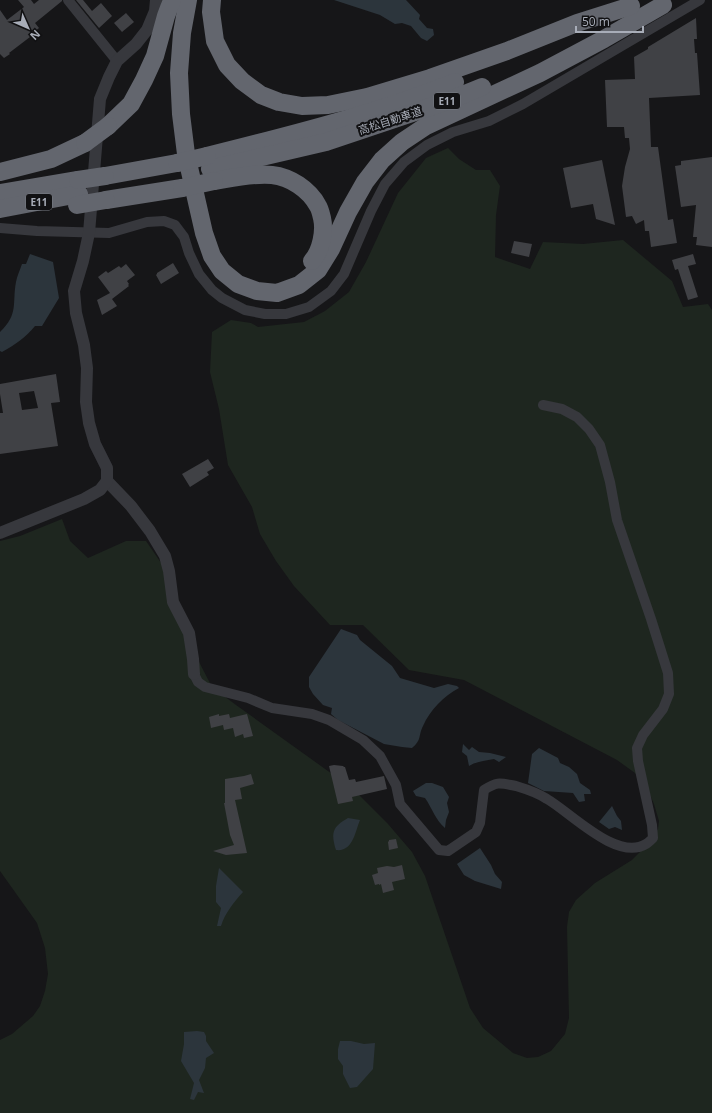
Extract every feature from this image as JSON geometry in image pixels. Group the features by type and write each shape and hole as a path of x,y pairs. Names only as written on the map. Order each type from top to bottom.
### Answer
{"highway":[{"path":"0,172 50,159 85,143 98,135 131,104 155,56 172,0"},
{"path":"188,0 182,33 179,73 181,114 186,154 204,234 212,256 222,271 238,284 257,291 277,293 299,285 318,270 331,250 348,212 365,182 382,160 402,142 426,126 546,69 604,39 668,2"},
{"path":"78,193 179,176 210,169 246,176 272,175 292,180 307,191 318,206 323,223 321,240 316,257 302,272 284,281 265,282 246,278 232,268 219,249 211,226 193,140 188,94 192,21 197,0"},
{"path":"212,0 211,12 215,41 227,65 242,81 261,95 279,102 302,106 328,105 367,96 430,78 507,51 577,23 636,3"},
{"name":"高松自動車道","path":"210,169 326,142 445,102 556,56 668,2"},
{"name":"高松自動車道","path":"210,169 330,124 431,91 509,60 636,3"},
{"name":"E11","path":"0,210 78,193 179,176 210,169"},
{"name":"E11","path":"0,193 78,193"}],"street":[{"path":"68,0 117,61"},
{"path":"0,533 84,499 100,490 107,481 107,468 95,444 88,423 86,402 87,368 84,345 76,313 74,291 83,261 89,233 100,99 117,61 136,44 147,30 155,11 156,0"},
{"path":"0,228 37,231 109,233 147,222 164,221 175,225 184,237 189,253 199,274 212,290 222,298 245,310 265,314 286,314 309,307 331,292 344,274 371,211 385,184 404,162 427,145 452,132 489,121 523,104 695,1"},
{"path":"107,481 136,513 165,556 169,571 173,602 189,633 194,674 198,682 205,687 248,698 272,708 312,714 329,720 363,740 380,756 396,785 400,804 439,850 448,851 476,832 480,823 484,790 493,784 502,783 526,789 547,798 596,835 618,845 634,848 645,845 653,838 652,825 636,748 643,735 663,709 666,702 669,694 668,673 618,520 610,482 600,446 589,429 577,417 562,409 544,405"}],"shaded area":[{"path":"334,0 406,0 420,15 419,19 427,28 433,29 434,35 427,41 421,38 411,26 402,23 395,24 380,15"},
{"path":"448,148 459,159 476,170 490,170 500,186 496,215 495,257 530,269 543,242 583,244 623,240 672,281 683,307 708,304 712,310 712,1113 0,1113 0,1040 12,1034 33,1016 40,1006 45,991 48,974 45,948 37,923 0,871 0,541 20,536 62,519 70,541 88,558 126,541 146,541 168,573 168,602 212,687 353,789 388,824 412,852 425,876 470,1008 483,1028 513,1053 527,1058 538,1057 551,1051 565,1034 569,1018 567,927 569,912 576,900 595,883 632,860 651,841 658,829 659,821 647,788 635,773 617,760 464,680 409,670 363,625 330,625 294,586 276,561 260,534 252,507 228,465 219,409 210,372 212,332 231,320 251,323 258,327 304,322 325,311 349,292 366,262 398,193 426,158"},
{"path":"30,254 53,262 59,298 42,326 35,326 28,334 2,352 0,351 0,332 10,320 14,308 17,278 22,264 26,264"},
{"path":"341,629 357,635 360,640 392,666 400,678 434,688 448,684 459,688 443,699 434,709 423,726 419,740 412,748 384,744 338,720 331,714 332,708 323,705 313,694 309,687 309,677"},
{"path":"463,744 469,750 472,747 479,752 506,757 499,762 494,759 478,762 469,766 467,756 462,752"},
{"path":"539,748 558,758 560,763 569,767 577,774 580,783 590,790 591,794 584,794 585,801 579,802 573,793 544,791 528,783 532,754"},
{"path":"426,783 432,783 443,787 449,797 447,803 449,812 445,828 425,798 416,796 413,791"},
{"path":"612,806 621,821 622,830 615,827 609,829 599,822"},
{"path":"348,818 360,820 355,835 350,845 342,850 336,850 333,835 334,831 339,824"},
{"path":"480,848 495,874 502,882 501,889 475,881 464,875 457,864"},
{"path":"219,868 243,892 227,912 221,926 217,926 221,908 216,902 216,886"},
{"path":"184,1032 204,1032 206,1041 214,1053 206,1058 205,1068 199,1080 204,1093 198,1092 194,1100 190,1099 194,1083 181,1061 184,1044"},
{"path":"340,1041 351,1041 364,1044 375,1043 373,1069 357,1087 350,1088 343,1074 343,1066 338,1059"}],"building":[{"path":"18,0 31,0 34,4 39,0 62,1 35,23 39,28 29,36 30,37 4,58 0,54 0,10 7,20 24,7"},
{"path":"76,0 83,0 92,11 101,3 112,16 99,28"},
{"path":"126,13 134,22 122,32 114,23"},
{"path":"696,18 697,39 694,39 695,53 697,53 700,95 649,98 651,147 658,147 668,220 673,219 677,243 651,247 649,231 645,231 644,220 636,224 632,216 626,217 622,186 630,149 629,138 625,138 624,127 607,127 605,80 635,79 634,57"},
{"path":"712,157 712,247 696,245 697,237 693,237 696,205 681,207 675,166 681,165 681,161"},
{"path":"602,160 615,225 596,219 593,204 571,208 563,168"},
{"path":"514,241 532,244 529,257 511,253"},
{"path":"693,254 696,264 688,266 698,297 688,300 678,269 675,270 672,260"},
{"path":"173,263 179,273 161,284 156,275 157,273"},
{"path":"126,264 135,275 127,281 129,286 112,299 117,306 102,315 97,300 110,293 98,277 106,271 108,273 119,266 121,268"},
{"path":"56,374 60,402 51,403 58,446 0,454 0,413 3,413 0,384","holes":["34,391 38,408 22,410 19,393"]},
{"path":"208,459 214,468 207,472 209,475 190,487 182,474"},
{"path":"219,714 219,716 229,714 230,718 247,714 253,736 244,738 243,734 235,737 233,728 224,730 223,725 211,728 209,717"},
{"path":"334,765 345,767 349,780 355,779 356,782 384,776 387,789 352,797 353,801 338,804 329,766"},
{"path":"251,774 254,784 240,788 242,799 235,800 247,853 226,855 213,851 234,845 230,835 224,803 225,779"},
{"path":"396,839 398,848 389,850 389,840"},
{"path":"402,865 405,879 392,882 394,890 383,893 381,884 375,885 372,875 378,873 377,868"}]}
